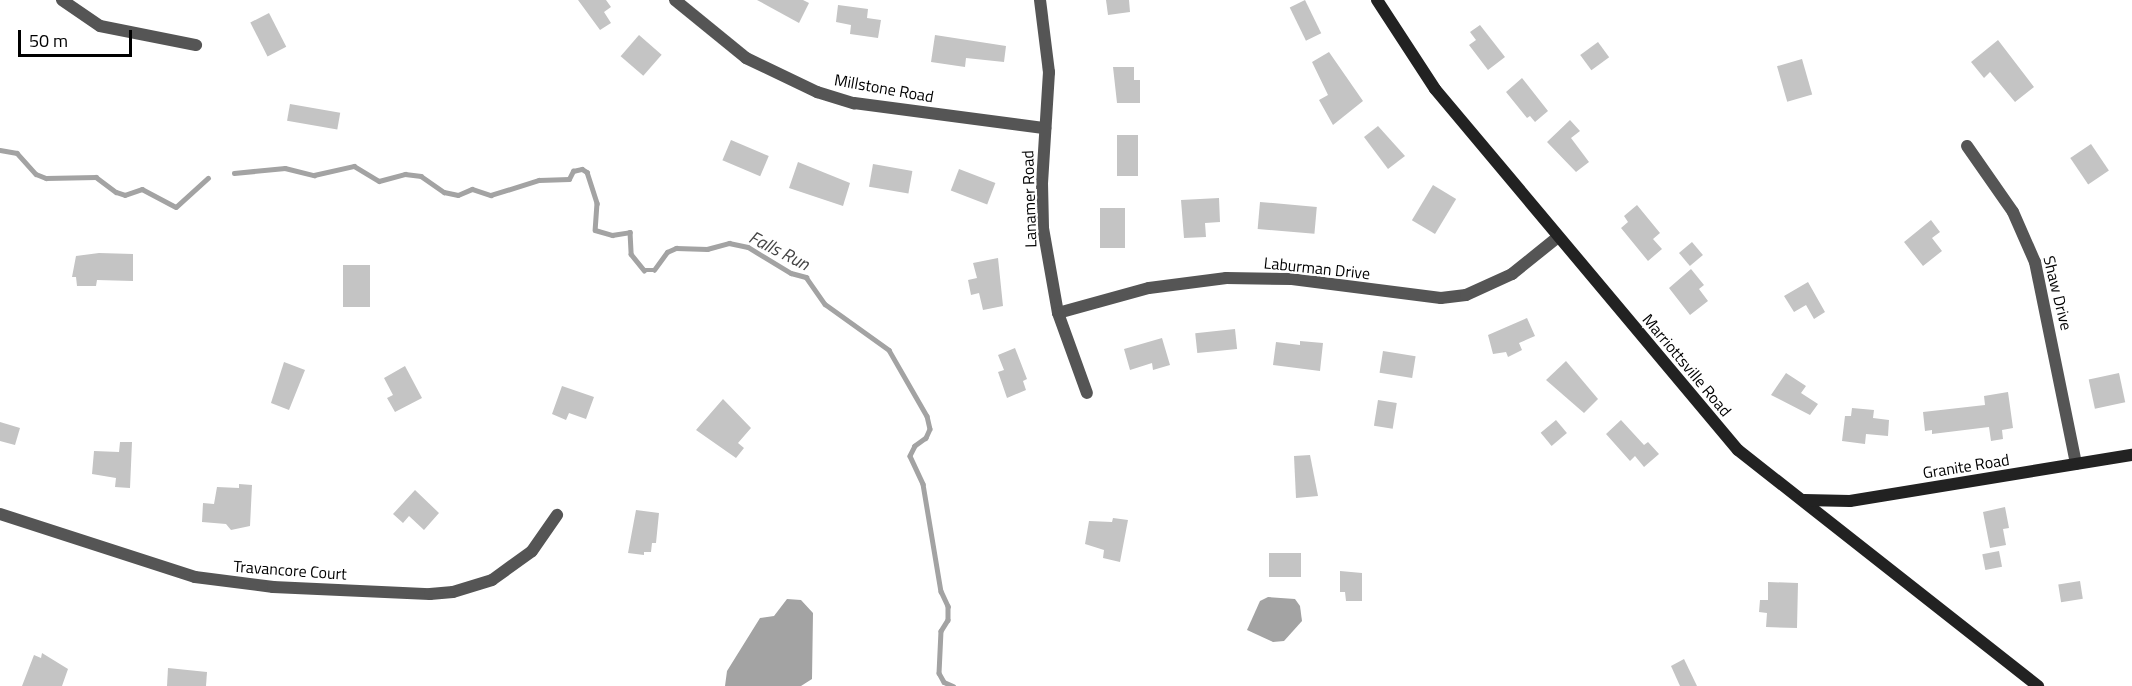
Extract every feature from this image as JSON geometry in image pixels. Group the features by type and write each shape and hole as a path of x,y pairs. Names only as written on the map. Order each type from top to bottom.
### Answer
{"main road":[{"name":"Marriottsville Road","path":"1377,0 1420,71 1738,450 2038,686"},
{"name":"Granite Road","path":"1804,500 1842,502 2132,455"}],"street":[{"path":"62,0 100,26 196,45"},
{"name":"Millstone Road","path":"675,0 746,58 817,92 854,103 1045,128"},
{"name":"Lanamer Road","path":"1040,0 1049,72 1045,128 1043,228 1058,313 1087,393"},
{"name":"Shaw Drive","path":"1967,146 2013,212 2035,262 2076,464"},
{"name":"Laburman Drive","path":"1058,313 1149,288 1226,278 1292,279 1441,298 1466,295 1512,274 1558,237"},
{"name":"Travancore Court","path":"0,514 195,577 273,587 430,594 453,592 492,580 532,551 557,515"}],"shaded area":[{"path":"1268,597 1295,599 1300,606 1302,621 1284,641 1273,642 1247,630 1260,601"},
{"path":"787,599 801,600 813,613 812,679 801,686 725,686 727,671 760,618 774,616"}],"building":[{"path":"578,0 606,0 611,7 604,12 611,23 600,30"},
{"path":"757,0 803,0 809,3 799,23"},
{"path":"1106,0 1129,0 1130,12 1108,15"},
{"path":"1305,0 1321,33 1306,41 1290,7"},
{"path":"838,5 868,9 867,18 881,20 878,38 850,34 851,25 836,22"},
{"path":"269,13 286,47 268,56 250,23"},
{"path":"1480,25 1505,57 1488,70 1469,45 1476,40 1470,32"},
{"path":"639,35 662,55 643,76 621,56"},
{"path":"935,35 1006,46 1004,62 966,58 965,67 931,62"},
{"path":"1998,40 2034,87 2015,102 1990,72 1984,78 1971,62"},
{"path":"1598,42 1609,57 1591,70 1580,55"},
{"path":"1329,52 1363,101 1333,125 1319,100 1328,95 1312,62"},
{"path":"1802,59 1812,95 1787,102 1777,66"},
{"path":"1113,67 1134,67 1134,80 1140,80 1140,103 1117,103"},
{"path":"1522,78 1548,111 1535,122 1530,116 1527,118 1506,92"},
{"path":"290,104 340,113 337,130 287,121"},
{"path":"1570,120 1580,131 1571,138 1589,162 1576,172 1547,142"},
{"path":"1378,126 1405,156 1388,169 1364,137"},
{"path":"1117,135 1138,135 1138,176 1117,176"},
{"path":"731,140 769,156 760,176 722,160"},
{"path":"2091,144 2109,171 2088,185 2070,158"},
{"path":"798,162 850,183 843,206 789,188"},
{"path":"873,164 912,171 908,194 869,187"},
{"path":"959,169 995,183 987,204 951,190"},
{"path":"1433,185 1456,199 1435,234 1412,220"},
{"path":"1219,198 1220,222 1205,223 1206,237 1184,238 1181,200"},
{"path":"1260,202 1317,207 1314,234 1258,229"},
{"path":"1637,205 1660,233 1653,239 1662,249 1648,261 1621,228 1628,222 1624,216"},
{"path":"1100,208 1125,208 1125,248 1100,248"},
{"path":"1931,220 1940,232 1932,238 1942,251 1923,266 1904,242"},
{"path":"1692,242 1703,255 1690,266 1679,253"},
{"path":"99,253 133,254 133,281 97,280 96,286 77,286 76,277 72,277 76,256"},
{"path":"998,258 1003,306 983,310 979,293 971,295 968,280 977,278 973,263"},
{"path":"343,265 370,265 370,307 343,307"},
{"path":"1691,269 1704,285 1699,289 1708,301 1690,315 1669,288"},
{"path":"1808,282 1825,312 1814,319 1806,305 1794,312 1784,296"},
{"path":"1527,318 1535,336 1519,343 1522,350 1508,357 1506,352 1493,354 1488,335"},
{"path":"1235,329 1237,349 1197,353 1195,333"},
{"path":"1162,338 1170,365 1153,370 1152,363 1130,370 1124,349"},
{"path":"1300,341 1323,343 1320,371 1273,365 1276,342 1300,345"},
{"path":"1015,348 1027,379 1023,381 1026,390 1007,398 998,372 1004,370 998,355"},
{"path":"1383,351 1416,356 1412,378 1380,373"},
{"path":"1566,361 1598,399 1584,413 1546,380"},
{"path":"284,362 305,370 289,410 271,403"},
{"path":"405,366 422,398 395,412 387,398 393,395 384,378"},
{"path":"1786,373 1806,386 1801,393 1818,404 1810,415 1771,395"},
{"path":"2119,373 2125,402 2095,409 2089,379"},
{"path":"562,386 594,397 586,419 569,413 566,420 552,414"},
{"path":"2008,392 2013,428 2002,430 2003,439 1991,441 1989,427 1932,434 1932,430 1925,431 1923,412 1985,405 1984,396"},
{"path":"723,399 751,428 738,443 744,448 736,458 696,430"},
{"path":"1378,400 1397,403 1393,429 1374,426"},
{"path":"1852,408 1874,410 1873,418 1889,420 1888,436 1866,434 1865,444 1842,441 1845,416 1851,416"},
{"path":"1556,420 1567,433 1552,446 1541,433"},
{"path":"1621,420 1644,445 1648,442 1659,454 1644,467 1635,456 1630,461 1606,434"},
{"path":"0,422 20,428 15,445 0,441"},
{"path":"120,442 132,442 130,488 115,487 116,478 92,474 94,451 119,452"},
{"path":"1310,455 1318,496 1296,498 1294,456"},
{"path":"239,484 252,485 250,526 231,530 226,524 202,522 203,503 214,504 217,487 239,488"},
{"path":"415,490 439,513 424,530 409,516 403,523 393,514"},
{"path":"2005,507 2009,528 2003,529 2006,545 1990,548 1983,512"},
{"path":"636,510 659,513 656,543 652,543 651,552 644,552 644,555 628,553"},
{"path":"1113,518 1128,520 1120,562 1103,558 1104,550 1085,544 1089,521 1112,522"},
{"path":"1999,551 2002,567 1985,570 1982,554"},
{"path":"1269,553 1301,553 1301,577 1269,577"},
{"path":"1340,571 1362,573 1362,601 1346,601 1345,592 1340,592"},
{"path":"2080,581 2083,599 2061,602 2058,584"},
{"path":"1768,582 1798,583 1797,628 1766,627 1767,613 1759,612 1760,600 1768,600"},
{"path":"42,653 68,669 62,686 22,686 34,655 41,658"},
{"path":"1684,659 1697,686 1680,686 1671,666"},
{"path":"168,668 207,672 206,686 167,686"}],"waterway":[{"name":"Falls Run","path":"0,150 17,153 36,174 46,178 96,177 116,192 125,195 142,189 176,207 208,178"},
{"name":"Falls Run","path":"234,173 285,168 314,175 354,166 379,181 405,174 421,176 444,192 458,195 472,189 491,195 539,180 569,179 573,171 582,169 587,172 597,203 595,230 612,235 630,232 631,254 644,270 654,270 667,252 676,248 707,249 729,243 748,247 791,273 806,277 825,304 889,350 927,416 930,429 926,438 915,446 910,456 923,484 941,591 948,606 948,620 941,631 939,673 944,682 953,686"}]}
